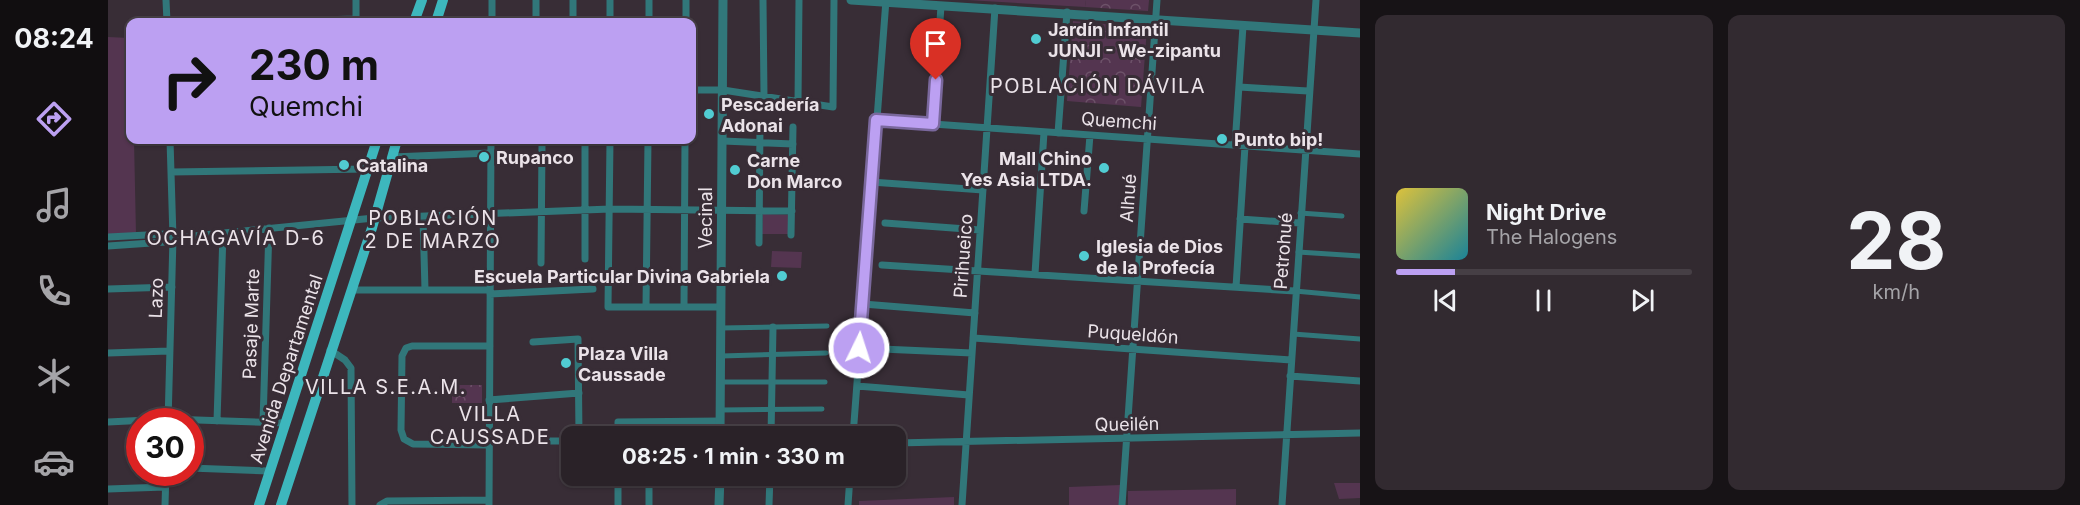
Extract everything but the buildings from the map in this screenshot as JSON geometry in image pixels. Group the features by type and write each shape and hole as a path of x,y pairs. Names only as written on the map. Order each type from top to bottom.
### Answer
{"main road":[{"path":"415,18 422,0"},
{"path":"437,18 443,0"},
{"name":"Avenida Departamental","path":"259,505 376,144"},
{"name":"Avenida Departamental","path":"281,505 330,350 352,290 396,144"}],"street":[{"path":"166,0 167,18"},
{"path":"356,0 356,18"},
{"path":"492,0 492,18"},
{"path":"536,0 536,18"},
{"path":"573,0 573,18"},
{"path":"610,0 610,18"},
{"path":"649,0 649,18"},
{"path":"686,0 686,18"},
{"name":"Vecinal","path":"720,426 723,0"},
{"path":"763,0 764,96"},
{"path":"798,102 799,0"},
{"path":"696,90 723,90 833,107 834,0"},
{"path":"851,0 1067,12 1360,33"},
{"name":"Alhué","path":"1122,505 1157,0"},
{"name":"Petrohué","path":"1282,505 1304,150 1316,0"},
{"path":"854,426 886,1"},
{"path":"933,124 941,6"},
{"name":"Pirihueico","path":"962,505 995,8"},
{"path":"1058,132 1067,12"},
{"path":"1235,145 1243,26"},
{"path":"1239,85 1309,89"},
{"name":"Quemchi","path":"876,120 1360,154"},
{"path":"759,243 760,124"},
{"path":"791,235 793,127"},
{"path":"1035,274 1044,132"},
{"path":"1084,211 1090,135"},
{"path":"723,141 792,144"},
{"name":"Lazo","path":"168,408 173,237 171,144"},
{"path":"380,505 387,501 489,502 491,144"},
{"path":"541,263 542,144"},
{"path":"585,144 585,259"},
{"path":"610,144 609,307 722,307"},
{"path":"646,307 648,144"},
{"path":"684,307 685,144"},
{"path":"1236,287 1245,146"},
{"path":"392,157 491,153"},
{"path":"171,172 367,169"},
{"path":"872,182 983,190"},
{"path":"108,237 166,234 173,237 351,219 610,209 684,208 792,211"},
{"path":"1300,213 1342,216"},
{"path":"423,217 425,290"},
{"path":"1240,219 1300,223"},
{"path":"885,223 980,230"},
{"name":"Pasaje Marte","path":"263,422 269,228"},
{"path":"217,421 223,233"},
{"path":"108,246 166,242 173,237"},
{"path":"1298,252 1360,256"},
{"path":"882,265 1360,297"},
{"path":"108,289 172,287"},
{"path":"352,290 490,292 593,290"},
{"path":"862,304 975,313"},
{"path":"721,328 827,326"},
{"path":"771,426 773,327"},
{"path":"1293,334 1360,339"},
{"name":"Puqueldón","path":"973,338 1291,360"},
{"path":"533,342 578,339 579,426"},
{"path":"489,346 412,346 406,348 402,356 401,430 404,439 413,444 489,446"},
{"path":"859,348 972,353"},
{"path":"330,350 345,360 351,368 352,505"},
{"path":"108,353 169,351"},
{"path":"721,356 826,353"},
{"path":"1290,376 1360,381"},
{"path":"721,382 825,382"},
{"path":"857,387 969,395"},
{"path":"489,400 579,393"},
{"path":"720,411 822,409"},
{"path":"108,422 126,421"},
{"path":"204,421 285,423"},
{"path":"618,426 618,422 720,421"},
{"name":"Queilén","path":"906,443 1360,433"},
{"path":"546,441 561,441"},
{"path":"204,469 270,471"},
{"path":"618,486 618,505"},
{"path":"650,486 650,505"},
{"path":"719,505 720,486"},
{"path":"769,505 770,486"},
{"path":"848,505 849,486"},
{"path":"108,489 165,487 165,505"}],"green space":[{"path":"967,0 1086,0 1085,7"},
{"path":"1086,0 1149,0 1148,11 1085,7"},
{"path":"1073,21 1147,28 1141,107 1067,101"},
{"path":"108,37 126,38 126,144 134,144 136,234 108,235"},
{"path":"763,214 789,215 788,234 762,234"},
{"path":"772,251 802,252 801,268 771,267"},
{"path":"452,385 482,385 482,403 452,403"},
{"path":"1334,483 1360,483 1360,498 1339,499"},
{"path":"1120,485 1119,505 1069,505 1069,487"},
{"path":"1236,489 1236,505 1128,505 1128,491"},
{"path":"954,497 954,505 859,505 859,501"}],"place":[{"name":"Jardín Infantil JUNJI - We-zipantu","path":"1036,39"},
{"name":"Pescadería Adonai","path":"709,114"},
{"name":"Punto bip!","path":"1222,139"},
{"name":"Rupanco","path":"484,157"},
{"name":"Catalina","path":"344,165"},
{"name":"Mall Chino Yes Asia LTDA.","path":"1104,168"},
{"name":"Carne Don Marco","path":"735,170"},
{"name":"Iglesia de Dios de la Profecía","path":"1084,256"},
{"name":"Escuela Particular Divina Gabriela","path":"782,276"},
{"name":"Plaza Villa Caussade","path":"566,363"}],"district":[{"name":"POBLACIÓN DÁVILA","path":"1098,86"},
{"name":"POBLACIÓN 2 DE MARZO","path":"433,230"},
{"name":"OCHAGAVÍA D-6","path":"236,238"},
{"name":"VILLA S.E.A.M.","path":"386,387"},
{"name":"VILLA CAUSSADE","path":"490,426"}],"route":[{"path":"859,348 876,120 933,124 936,80"}]}
